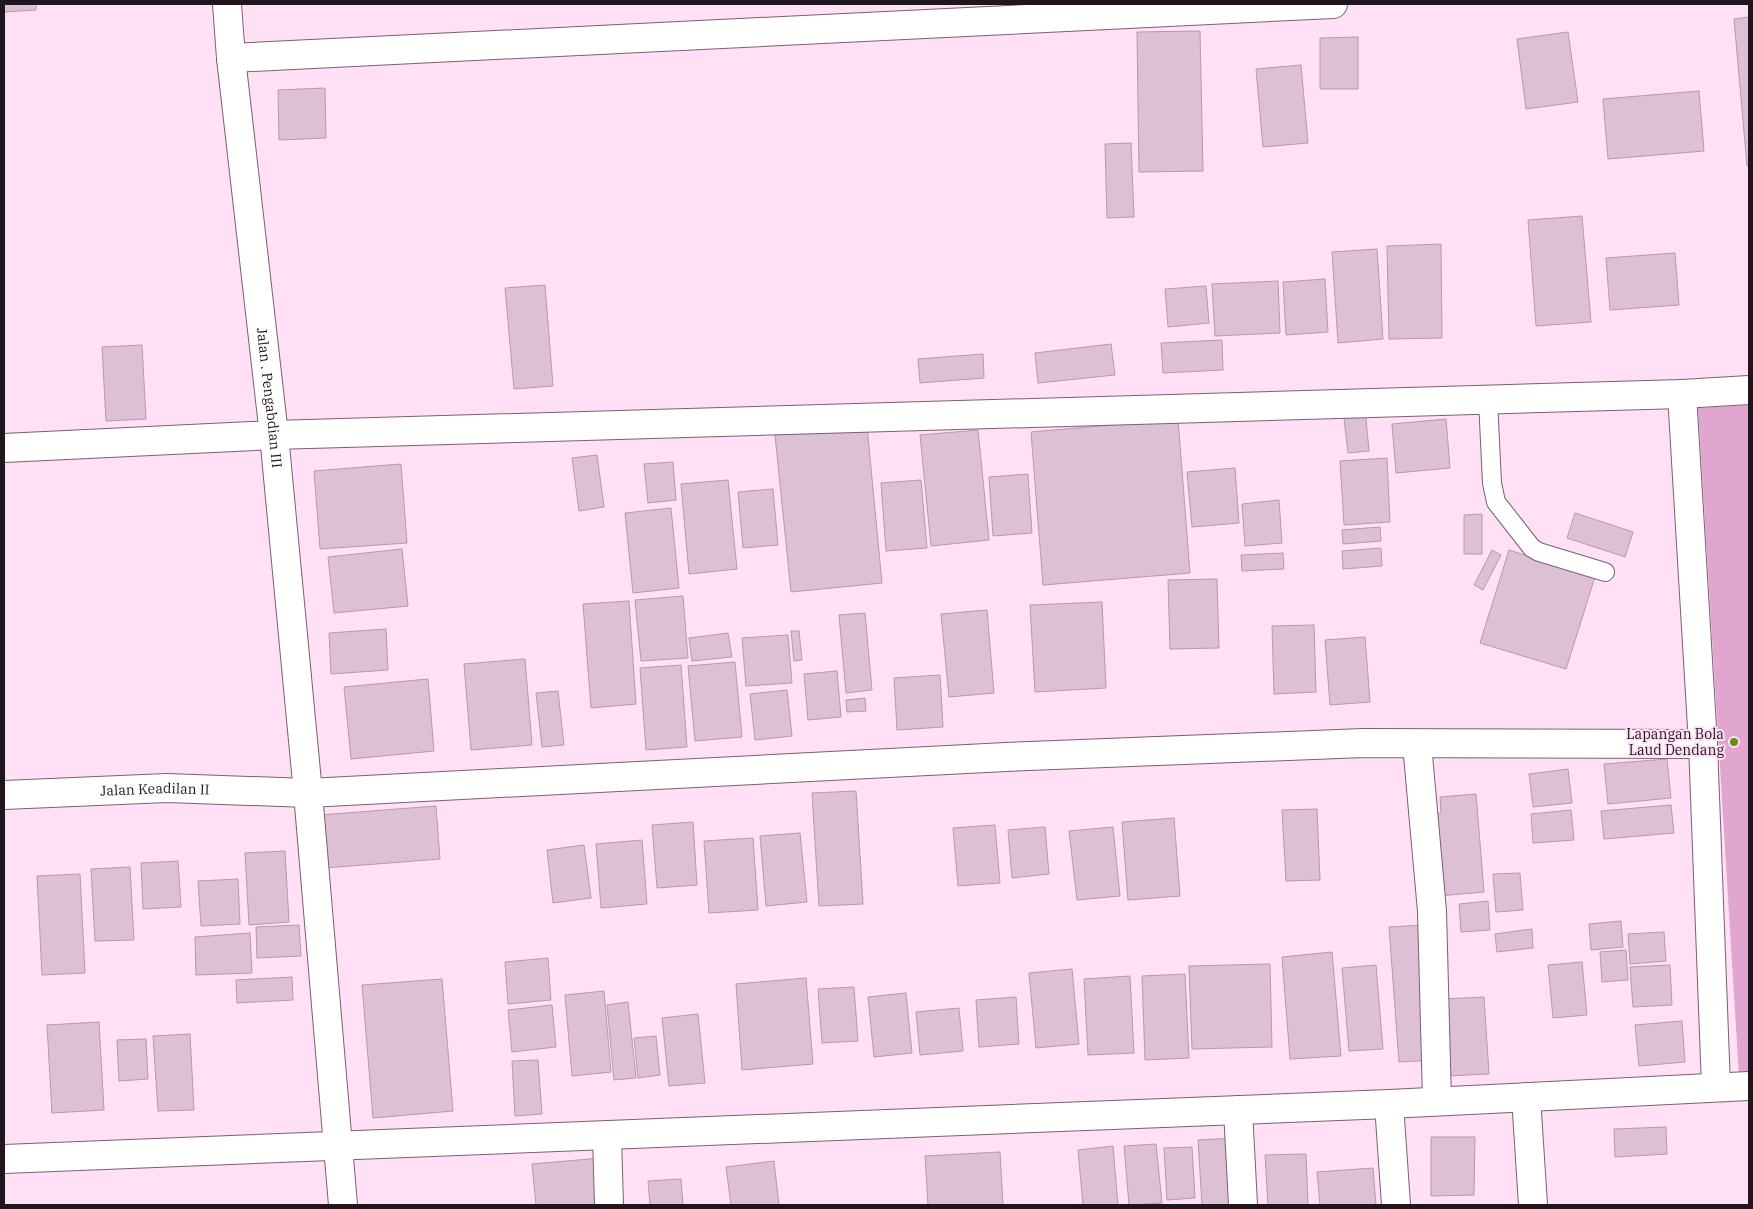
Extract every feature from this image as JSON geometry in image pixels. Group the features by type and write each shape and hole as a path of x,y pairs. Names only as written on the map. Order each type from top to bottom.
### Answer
{"street":[{"name":"Jalan . Pengabdian III","path":"227,4 231,58 274,435 308,793 343,1205"},
{"path":"231,58 1334,4"},
{"path":"4,448 274,435 1488,400 1749,390"},
{"path":"1682,394 1703,744 1716,1087"},
{"name":"Jalan Keadilan II","path":"4,795 167,788 308,793 1006,757 1363,743 1703,744"},
{"path":"1417,744 1432,911 1437,1102"},
{"path":"4,1159 1437,1102 1749,1086"},
{"path":"1526,1097 1533,1205"},
{"path":"1389,1104 1396,1205"},
{"path":"1238,1110 1242,1205"},
{"path":"607,1136 609,1205"}],"lane":[{"path":"1488,400 1492,483 1496,502 1532,548 1539,552 1606,572"}],"shaded area":[{"name":"Lapangan Bola Laud Dendang","path":"1749,405 1749,1076 1739,1077 1698,408"}],"building":[{"path":"4,4 36,4 36,10 4,12"},
{"path":"1749,17 1749,165 1747,166 1734,19"},
{"path":"1200,31 1203,171 1139,172 1137,32"},
{"path":"1568,32 1578,102 1526,109 1517,39"},
{"path":"1358,37 1358,89 1320,89 1320,38"},
{"path":"1301,65 1308,143 1263,147 1256,69"},
{"path":"325,88 326,138 279,140 278,90"},
{"path":"1699,91 1704,151 1608,159 1603,99"},
{"path":"1131,143 1134,217 1107,218 1105,144"},
{"path":"1582,216 1591,322 1536,326 1528,220"},
{"path":"1441,244 1442,338 1389,339 1387,246"},
{"path":"1377,249 1383,339 1338,343 1332,252"},
{"path":"1675,253 1679,305 1610,310 1606,258"},
{"path":"1325,279 1328,332 1286,335 1283,282"},
{"path":"1278,281 1280,333 1215,336 1212,284"},
{"path":"545,285 553,386 514,389 505,288"},
{"path":"1206,286 1209,323 1168,327 1165,289"},
{"path":"1222,340 1223,370 1163,373 1161,343"},
{"path":"1111,344 1115,375 1038,383 1035,353"},
{"path":"142,345 146,419 106,421 102,347"},
{"path":"983,354 984,378 920,383 918,359"},
{"path":"1365,408 1369,451 1348,453 1343,410"},
{"path":"1178,419 1190,573 1043,585 1031,432"},
{"path":"1446,419 1450,468 1396,473 1392,424"},
{"path":"867,426 882,583 791,592 775,435"},
{"path":"978,430 989,540 931,546 920,435"},
{"path":"597,455 604,507 579,511 572,458"},
{"path":"1387,458 1390,522 1344,525 1340,461"},
{"path":"673,462 676,500 648,503 644,464"},
{"path":"401,464 407,543 320,549 314,471"},
{"path":"1235,468 1239,523 1192,527 1187,472"},
{"path":"1028,474 1032,533 993,536 989,477"},
{"path":"728,480 737,569 689,574 681,484"},
{"path":"921,480 927,548 886,551 881,483"},
{"path":"773,489 778,545 743,548 738,492"},
{"path":"1279,500 1282,543 1245,546 1242,504"},
{"path":"671,508 679,588 633,593 625,513"},
{"path":"1575,513 1633,532 1625,557 1567,538"},
{"path":"1482,514 1482,554 1464,554 1464,515"},
{"path":"1380,527 1381,541 1343,544 1342,530"},
{"path":"1381,548 1382,566 1343,569 1342,551"},
{"path":"402,549 408,606 334,613 328,557"},
{"path":"1492,550 1501,555 1483,590 1474,585"},
{"path":"1509,550 1595,577 1566,669 1480,643"},
{"path":"1283,553 1284,569 1242,571 1241,555"},
{"path":"1217,579 1219,648 1170,649 1168,580"},
{"path":"683,596 688,658 641,661 635,600"},
{"path":"629,601 636,704 591,708 583,604"},
{"path":"1102,602 1106,688 1035,692 1030,605"},
{"path":"987,610 994,693 949,697 941,614"},
{"path":"865,613 872,690 846,693 839,615"},
{"path":"1314,625 1316,692 1274,694 1272,626"},
{"path":"386,629 388,670 331,674 329,633"},
{"path":"791,631 799,631 802,660 794,661"},
{"path":"728,633 732,657 692,661 689,638"},
{"path":"788,635 792,683 746,686 742,638"},
{"path":"1365,637 1370,702 1330,705 1325,640"},
{"path":"525,659 532,745 471,750 464,664"},
{"path":"735,662 742,737 695,741 688,666"},
{"path":"681,665 687,747 646,750 640,668"},
{"path":"837,671 841,717 808,720 804,674"},
{"path":"940,675 943,727 897,730 894,678"},
{"path":"428,679 434,751 351,759 344,687"},
{"path":"787,690 792,736 755,740 750,694"},
{"path":"558,691 564,745 542,747 536,693"},
{"path":"865,698 866,711 847,712 846,700"},
{"path":"1667,759 1671,798 1608,804 1604,764"},
{"path":"1568,769 1572,803 1533,807 1529,774"},
{"path":"856,791 863,904 819,906 812,793"},
{"path":"1476,794 1484,892 1439,896 1431,814 1441,813 1440,797"},
{"path":"1671,805 1674,833 1604,839 1601,811"},
{"path":"436,806 440,859 325,868 320,815"},
{"path":"1317,809 1320,880 1286,881 1282,810"},
{"path":"1571,810 1574,840 1533,843 1531,814"},
{"path":"1174,818 1180,896 1128,900 1122,822"},
{"path":"693,822 697,885 657,888 652,825"},
{"path":"995,825 1000,883 958,886 953,828"},
{"path":"1045,827 1049,874 1012,878 1008,830"},
{"path":"1113,827 1120,896 1077,900 1069,831"},
{"path":"800,833 807,902 766,906 760,836"},
{"path":"753,838 758,910 709,913 704,841"},
{"path":"642,840 647,904 601,908 596,844"},
{"path":"584,845 591,898 553,903 547,850"},
{"path":"285,851 289,922 249,925 245,853"},
{"path":"178,861 181,907 143,909 141,863"},
{"path":"130,867 134,940 95,941 91,869"},
{"path":"1520,873 1523,910 1496,912 1493,874"},
{"path":"80,874 85,973 42,975 37,876"},
{"path":"238,879 240,924 201,926 198,881"},
{"path":"1488,901 1490,930 1461,932 1459,904"},
{"path":"1621,921 1623,947 1591,950 1589,924"},
{"path":"299,925 301,956 257,958 256,927"},
{"path":"1424,925 1434,1060 1399,1062 1389,927"},
{"path":"1532,929 1533,948 1497,952 1495,934"},
{"path":"1664,932 1666,961 1630,964 1628,934"},
{"path":"250,933 252,973 196,975 195,937"},
{"path":"1626,950 1628,980 1602,982 1600,952"},
{"path":"1332,952 1341,1056 1290,1059 1282,957"},
{"path":"548,958 551,1000 508,1004 505,962"},
{"path":"1582,962 1587,1015 1553,1018 1548,965"},
{"path":"1270,964 1272,1047 1192,1049 1189,966"},
{"path":"1376,965 1383,1049 1349,1051 1342,968"},
{"path":"1670,965 1672,1005 1633,1007 1630,967"},
{"path":"1072,969 1079,1044 1036,1048 1029,973"},
{"path":"1185,974 1189,1058 1145,1060 1142,976"},
{"path":"1130,976 1134,1053 1088,1055 1084,979"},
{"path":"292,977 293,1000 237,1003 236,980"},
{"path":"806,978 813,1064 742,1070 736,984"},
{"path":"442,979 453,1111 373,1118 362,985"},
{"path":"854,987 858,1041 822,1043 818,989"},
{"path":"604,991 611,1072 572,1076 565,995"},
{"path":"906,993 912,1053 874,1057 868,997"},
{"path":"1016,997 1019,1044 979,1047 976,1000"},
{"path":"1484,997 1489,1074 1447,1076 1443,999"},
{"path":"628,1002 636,1078 614,1080 607,1005"},
{"path":"552,1005 556,1047 512,1052 508,1010"},
{"path":"959,1008 963,1051 920,1055 916,1012"},
{"path":"698,1014 705,1083 669,1086 662,1018"},
{"path":"1682,1021 1685,1062 1639,1066 1635,1025"},
{"path":"99,1022 104,1110 52,1113 47,1025"},
{"path":"190,1034 194,1110 158,1111 153,1036"},
{"path":"656,1036 660,1075 638,1078 634,1038"},
{"path":"146,1039 148,1079 119,1081 117,1040"},
{"path":"538,1060 542,1114 515,1116 512,1061"},
{"path":"1666,1127 1667,1154 1615,1157 1614,1129"},
{"path":"1431,1137 1475,1137 1474,1195 1431,1196"},
{"path":"1234,1138 1238,1205 1202,1205 1198,1140"},
{"path":"1156,1144 1162,1203 1129,1205 1124,1146"},
{"path":"1113,1146 1118,1205 1083,1205 1078,1150"},
{"path":"1192,1147 1195,1198 1167,1200 1164,1148"},
{"path":"1000,1152 1003,1205 928,1205 925,1156"},
{"path":"1306,1154 1308,1205 1268,1205 1265,1155"},
{"path":"601,1158 605,1205 536,1205 532,1164"},
{"path":"774,1161 779,1205 731,1205 726,1167"},
{"path":"1373,1168 1376,1205 1320,1205 1317,1172"},
{"path":"681,1179 683,1205 650,1205 648,1181"}],"place":[{"name":"Lapangan Bola Laud Dendang","path":"1734,742"}]}
